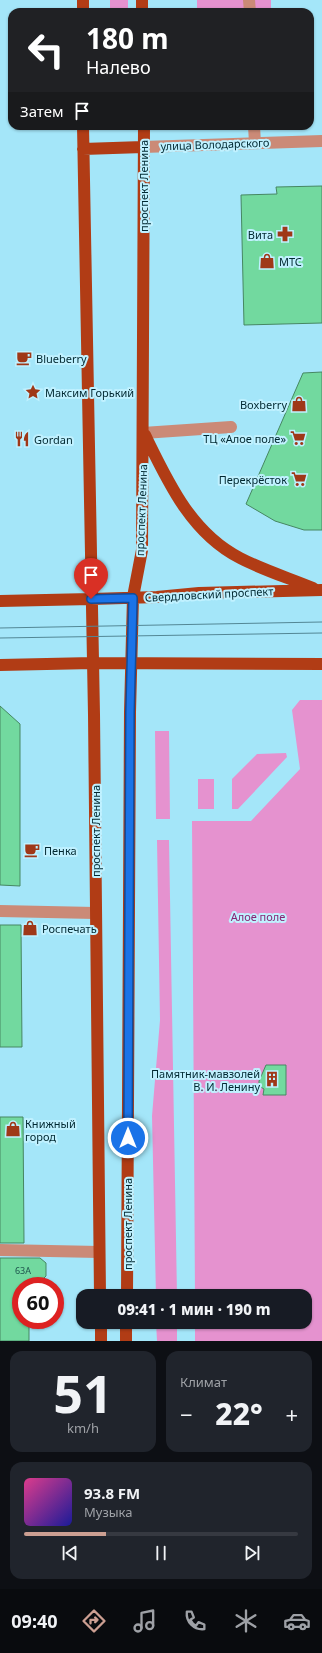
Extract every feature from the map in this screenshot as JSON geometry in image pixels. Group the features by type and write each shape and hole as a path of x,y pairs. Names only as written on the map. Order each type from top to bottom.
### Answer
{"main road":[{"name":"проспект Ленина","path":"83,130 93,663 100,1289"},
{"name":"проспект Ленина","path":"126,1289 133,598 142,550 144,433 144,130"},
{"name":"улица Володарского","path":"83,149 143,147"},
{"path":"144,433 170,486 190,516 216,543 240,558 320,590"},
{"name":"Свердловский проспект","path":"0,601 133,598 199,593 320,590"},
{"path":"0,665 93,663 322,664"},
{"path":"101,1329 101,1341"},
{"path":"126,1329 126,1341"}],"street":[{"path":"254,130 255,143"},
{"name":"улица Володарского","path":"143,147 322,141"},
{"path":"144,433 231,427"},
{"path":"0,911 95,913"},
{"path":"0,1250 99,1252"}],"green space":[{"path":"110,0 128,0 128,8 110,8"},
{"path":"197,0 271,0 271,8 197,8"},
{"name":"Алое поле","path":"300,700 322,700 322,1341 195,1341 195,1329 312,1329 312,1289 195,1289 192,821 251,821 300,769 292,710"},
{"path":"155,731 169,731 170,819 156,819"},
{"path":"286,753 287,757 238,809 232,809 232,779 257,754"},
{"path":"198,779 214,779 214,809 198,809"},
{"path":"157,840 169,840 177,1289 156,1289 152,1116 160,1020"},
{"path":"156,1329 177,1329 177,1341 157,1341"}],"building":[{"path":"322,186 322,323 244,325 241,195 277,194 276,187"},
{"name":"ТЦ «Алое поле»","path":"322,372 322,530 304,530 275,521 246,504 303,373"},
{"path":"0,706 20,724 20,886 0,885"},
{"path":"0,925 21,925 22,1047 0,1047"},
{"name":"Памятник-мавзолей В. И. Ленину","path":"266,1065 286,1065 286,1095 263,1095 264,1089 259,1086 259,1081"},
{"path":"0,1117 23,1117 24,1243 0,1243"},
{"path":"0,1258 40,1258 46,1263 45,1277 12,1277 12,1329 29,1329 29,1341 0,1341"}],"tram line":[{"path":"0,628 322,622"},
{"path":"0,638 322,633"}],"place":[{"name":"Вита","path":"285,234"},
{"name":"МТС","path":"267,261"},
{"name":"Blueberry","path":"24,358"},
{"name":"Максим Горький","path":"33,392"},
{"name":"Boxberry","path":"299,404"},
{"name":"ТЦ «Алое поле»","path":"298,438"},
{"name":"Gordan","path":"22,439"},
{"name":"Перекрёсток","path":"299,479"},
{"name":"Пенка","path":"32,850"},
{"name":"Роспечать","path":"30,928"},
{"name":"Памятник-мавзолей В. И. Ленину","path":"272,1079"},
{"name":"Книжный город","path":"13,1129"}],"route":[{"path":"91,599 133,598 130,712 128,1138"}]}
